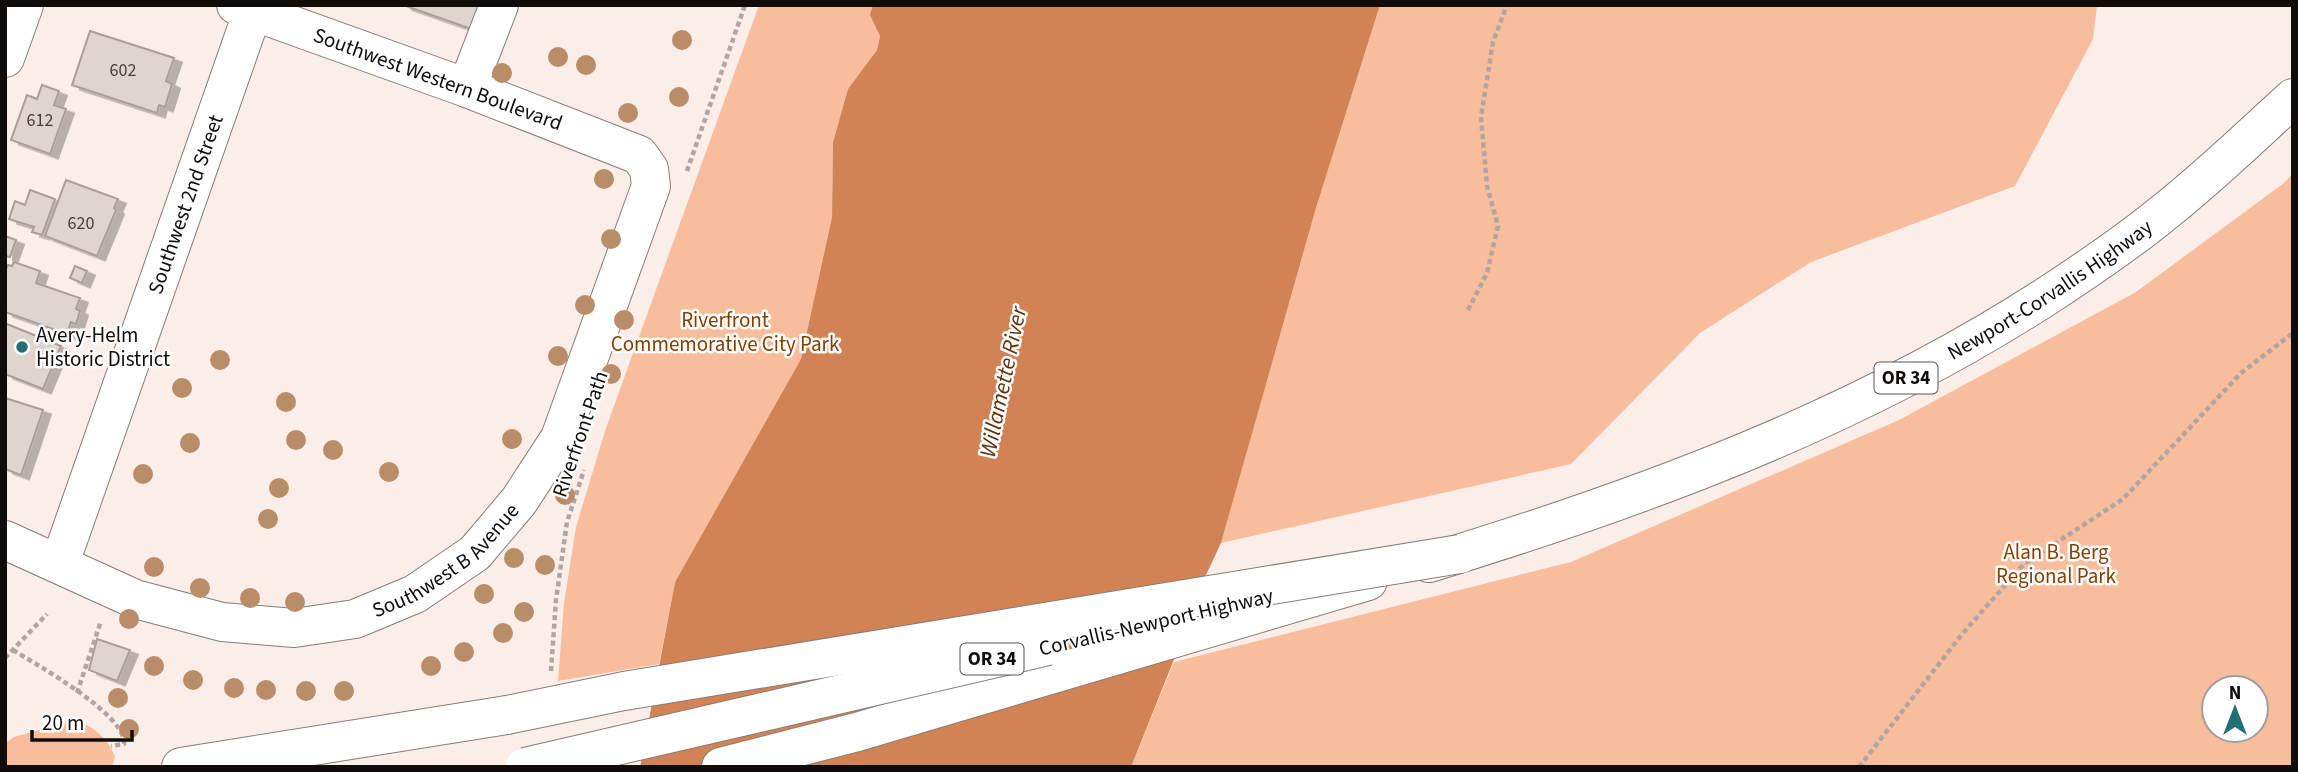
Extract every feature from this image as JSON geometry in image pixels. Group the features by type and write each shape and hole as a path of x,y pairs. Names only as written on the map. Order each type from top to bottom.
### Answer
{"main road":[{"path":"5,58 24,5"},
{"path":"467,88 499,5"},
{"name":"Southwest Western Boulevard","path":"248,7 639,155"},
{"name":"Southwest 2nd Street","path":"60,563 248,7"},
{"name":"Newport-Corvallis Highway","path":"1460,554 1596,510 1720,464 1862,401 1934,363 2041,299 2162,215 2293,97"},
{"name":"Southwest B Avenue","path":"5,540 135,599 222,622 294,628 355,619 415,594 475,553 519,501 560,438 651,186 649,169 639,155"},
{"path":"181,767 507,715 624,691 1460,554"},
{"path":"721,767 857,732 1090,665 1460,554"},
{"name":"Corvallis-Newport Highway","path":"525,767 677,730 1460,554"}],"path":[{"path":"683,182 744,5"},
{"path":"1468,310 1487,273 1498,226 1487,187 1481,117 1493,42 1507,5"},
{"path":"1858,767 1963,634 2024,564 2123,499 2241,373 2293,333"},
{"name":"Riverfront Path","path":"551,675 556,600 567,522 587,462"},
{"path":"77,693 113,588"},
{"path":"5,658 47,614"},
{"path":"13,650 106,712 124,737 124,744 111,746"}],"green space":[{"name":"Riverfront Commemorative City Park","path":"759,5 873,5 871,16 880,36 877,50 848,89 833,142 832,217 801,359 675,582 659,664 558,681 564,603 576,527 606,428"},
{"path":"1380,5 2097,5 2093,39 2015,186 1811,262 1700,333 1571,464 1221,543 1316,208"},
{"name":"Alan B. Berg Regional Park","path":"2293,173 2293,767 1131,767 1174,662 1571,562 1899,420 2136,292 2284,183"},
{"path":"75,720 94,729 104,739 115,757 112,767 5,767 5,743 14,737"}],"water":[{"name":"Willamette River","path":"873,5 1380,5 1316,208 1221,543 1190,609 1181,642 1131,767 640,767 675,582 801,359 832,217 833,142 848,89 877,50 880,36 870,15"}],"building":[{"path":"403,5 489,5 480,32"},
{"path":"90,31 174,58 166,81 172,84 165,107 159,105 157,113 72,85"},
{"path":"42,85 59,91 54,105 66,109 50,154 11,140 27,95 37,99"},
{"path":"66,180 118,199 97,256 45,236"},
{"path":"30,190 55,199 42,235 32,232 34,227 9,219 15,201 25,205"},
{"path":"5,236 16,240 10,257 5,256"},
{"path":"14,262 40,271 36,283 80,298 76,309 80,311 76,324 71,322 67,334 5,312 5,271 8,265 12,266"},
{"path":"75,266 87,271 82,283 70,278"},
{"path":"7,324 61,346 43,389 5,374"},
{"path":"5,398 43,410 21,475 5,469"},
{"path":"97,639 130,650 117,681 89,670"}],"place":[{"name":"Avery-Helm Historic District","path":"22,347"}]}
